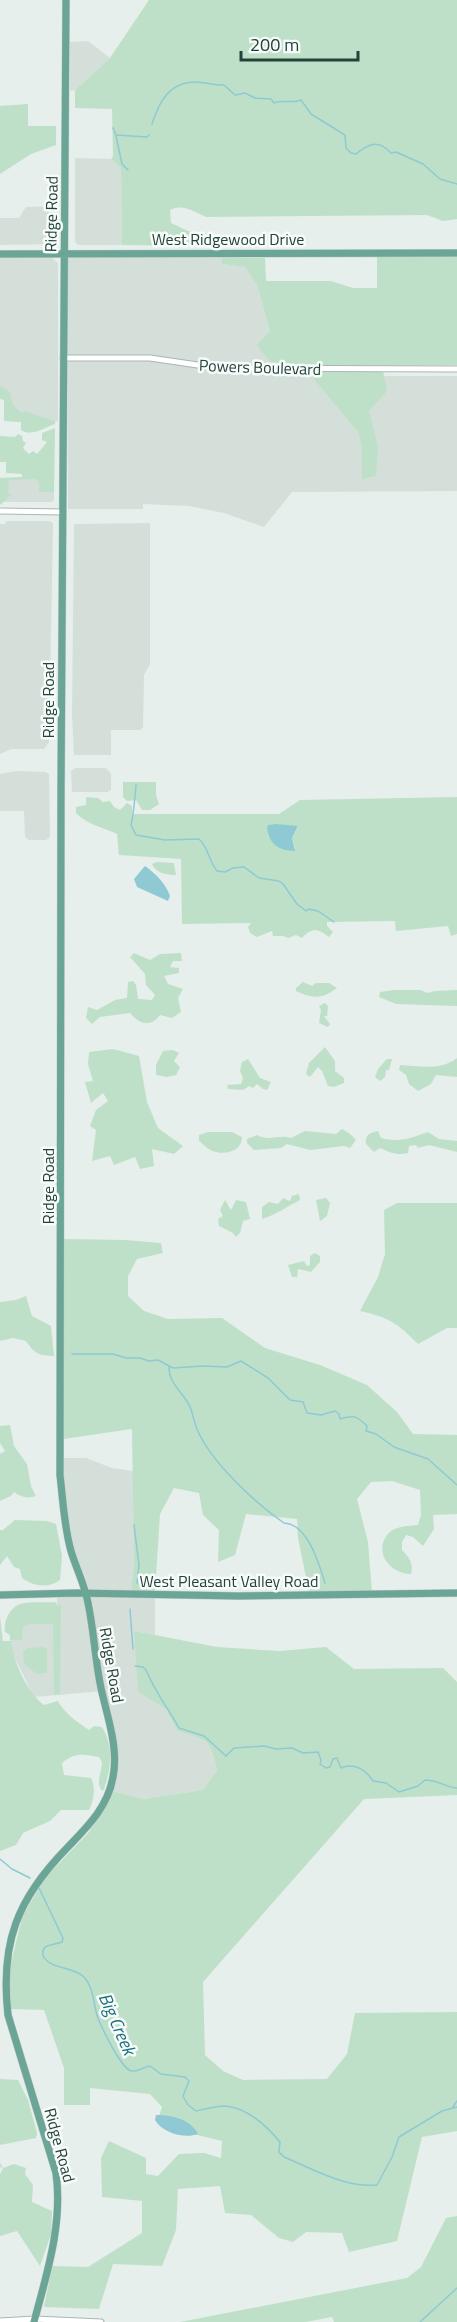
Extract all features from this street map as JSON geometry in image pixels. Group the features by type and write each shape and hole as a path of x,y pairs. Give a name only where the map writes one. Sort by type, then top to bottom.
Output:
{"main road":[{"name":"Ridge Road","path":"35,2321 57,2226 59,2196 56,2174 8,2015 4,1993 4,1968 16,1917 32,1889 48,1867 93,1821 107,1796 114,1776 114,1745 100,1685 86,1594 71,1550 60,1475 66,0"},
{"name":"West Ridgewood Drive","path":"0,254 457,253"},
{"name":"West Pleasant Valley Road","path":"0,1595 249,1596 457,1593"}],"street":[{"name":"Powers Boulevard","path":"63,358 150,358 218,368 457,369"},
{"path":"0,511 63,512"},
{"path":"0,2321 101,2322"}],"shaded area":[{"path":"88,41 110,58 75,90 70,91 70,42"},
{"path":"75,158 111,159 121,168 122,245 78,245 75,242"},
{"path":"55,206 53,244 0,245 0,218 19,218 26,207"},
{"path":"0,258 52,258 58,263 58,421 29,420 16,414 0,390"},
{"path":"68,258 222,258 222,264 245,267 257,285 270,331 270,362 285,364 286,376 457,376 457,491 292,492 264,527 224,513 189,506 143,504 143,509 68,509"},
{"path":"54,477 54,500 51,502 0,502 0,478"},
{"path":"7,521 49,521 53,523 49,742 44,749 11,749 0,754 0,524 5,524"},
{"path":"150,523 150,664 144,675 143,727 141,730 111,730 111,755 74,755 72,716 74,524"},
{"path":"75,768 106,768 111,774 111,790 72,792 71,771"},
{"path":"16,771 49,774 50,837 46,840 29,840 25,837 24,811 0,811 0,774"},
{"path":"63,1458 86,1458 112,1468 133,1471 134,1564 131,1591 155,1591 155,1635 134,1631 166,1709 179,1731 201,1738 210,1746 217,1770 203,1790 143,1799 113,1791 118,1767 117,1745 104,1691 34,1697 12,1652 8,1623 57,1621 57,1590 89,1589 74,1548 69,1524"}],"green space":[{"path":"149,0 457,0 457,219 443,221 427,215 206,217 179,207 170,210 171,223 188,231 208,236 209,246 122,245 121,168 111,159 113,156 112,109 75,108 75,90 110,58"},
{"path":"28,104 28,126 56,126 56,145 31,154 0,174 0,106"},
{"path":"377,255 457,255 457,365 312,366 270,362 257,345 270,331 257,285 245,267 222,264 222,258 265,258 266,281 331,281 353,288 377,288"},
{"path":"383,371 387,391 369,411 378,446 376,476 362,479 362,449 359,433 308,372"},
{"path":"0,386 10,392 13,405 22,413 24,411 55,421 55,424 29,433 21,430 21,422 4,421 4,400 0,399"},
{"path":"55,428 54,492 39,492 39,482 35,479 9,480 8,493 12,494 0,505 0,478 22,477 22,474 6,473 6,462 0,462 0,436 15,437 18,434 26,443 23,448 29,454 33,451 37,454 47,442 42,440 42,433"},
{"path":"123,782 156,782 159,804 150,810 142,810 136,800 127,801 123,797"},
{"path":"86,797 98,798 103,802 110,801 120,810 127,803 132,806 132,814 279,814 300,800 457,797 457,934 451,936 448,926 396,931 395,921 327,922 327,926 333,932 329,937 316,930 302,938 296,935 288,938 273,936 272,931 257,937 250,933 248,927 251,923 182,924 181,859 119,855 117,834 90,823 76,813 76,807 86,805","holes":["277,824 298,827 292,838 295,848"]},
{"path":"174,863 176,875 159,871 152,864"},
{"path":"134,953 150,960 160,954 181,953 182,961 173,961 170,967 179,968 179,973 164,976 168,984 183,989 178,998 181,1012 172,1018 160,1015 148,1023 137,1020 130,1013 100,1017 92,1024 86,1018 88,1007 97,1010 115,1000 127,998 128,982 133,981 136,985 138,999 152,1000 155,995 146,985 145,974 130,957"},
{"path":"303,982 312,986 316,983 329,983 337,988 322,996 313,996 296,991 296,988"},
{"path":"421,990 427,993 457,990 457,1006 396,1004 379,997 380,992"},
{"path":"325,1003 328,1006 327,1016 324,1016 330,1024 328,1027 319,1023 321,1010 319,1006"},
{"path":"325,1047 335,1061 335,1071 344,1078 344,1083 334,1087 328,1086 318,1067 310,1077 306,1074 309,1063"},
{"path":"113,1049 139,1056 147,1102 158,1128 183,1146 174,1154 152,1149 154,1166 140,1169 135,1157 114,1165 110,1156 92,1161 96,1130 90,1126 96,1110 108,1101 103,1093 91,1103 85,1082 93,1081 88,1064 89,1052"},
{"path":"173,1050 179,1053 174,1061 180,1067 176,1075 167,1077 156,1075 156,1065 163,1051"},
{"path":"457,1058 457,1077 436,1075 431,1084 418,1091 409,1084 406,1075 399,1070 400,1065 437,1066"},
{"path":"248,1059 260,1078 271,1082 267,1090 257,1084 253,1088 249,1086 243,1090 228,1089 227,1085 241,1084 242,1062"},
{"path":"387,1059 392,1059 389,1070 386,1070 385,1077 380,1081 375,1077 378,1069"},
{"path":"342,1129 356,1140 350,1148 344,1146 310,1150 287,1144 281,1148 254,1150 247,1143 247,1139 257,1135 266,1138 291,1138 305,1131 336,1134"},
{"path":"378,1131 381,1138 394,1140 428,1132 439,1139 457,1141 457,1152 429,1145 418,1148 416,1145 409,1146 408,1153 404,1154 380,1148 374,1152 366,1144 366,1138"},
{"path":"208,1132 232,1132 242,1137 240,1145 230,1152 214,1151 199,1141 199,1135"},
{"path":"299,1194 300,1200 262,1219 262,1207 269,1202 278,1204 283,1198 290,1201 292,1196"},
{"path":"326,1198 330,1203 327,1216 320,1221 316,1200"},
{"path":"225,1200 231,1210 236,1200 246,1202 250,1219 243,1221 240,1233 236,1237 219,1226 218,1219 223,1216 220,1210"},
{"path":"397,1203 457,1203 457,1328 447,1328 418,1344 392,1322 360,1311 378,1277 385,1254 384,1210"},
{"path":"64,1239 161,1243 163,1253 137,1259 128,1276 128,1296 144,1311 168,1319 222,1318 265,1348 320,1365 367,1385 397,1412 413,1434 457,1435 457,1514 433,1515 434,1529 423,1546 413,1537 406,1535 402,1542 402,1550 410,1561 411,1574 391,1567 383,1556 382,1549 387,1535 393,1530 418,1525 421,1515 420,1490 392,1481 371,1482 357,1499 368,1542 372,1592 309,1592 298,1538 297,1519 246,1514 235,1555 218,1562 219,1530 203,1515 199,1493 174,1488 160,1514 155,1591 131,1591 134,1564 132,1429 63,1439"},
{"path":"315,1253 320,1256 320,1262 311,1272 298,1269 297,1277 292,1277 288,1265 304,1261 307,1266 310,1265 310,1256"},
{"path":"26,1296 32,1316 51,1326 54,1356 37,1353 26,1341 13,1338 0,1341 0,1302"},
{"path":"10,1425 14,1446 27,1464 31,1486 36,1496 24,1497 14,1492 0,1501 0,1454 5,1451 0,1443 0,1426"},
{"path":"15,1520 47,1521 56,1524 62,1556 60,1580 51,1585 31,1583 22,1578 20,1569 14,1567 7,1556 0,1565 0,1530"},
{"path":"55,1602 58,1606 61,1605 60,1694 54,1695 53,1624 29,1624 23,1627 22,1640 10,1640 10,1635 5,1632 5,1624 13,1608 20,1604"},
{"path":"0,1617 3,1641 11,1641 18,1667 32,1693 44,1705 58,1701 67,1713 89,1730 94,1726 102,1727 106,1734 110,1758 108,1774 102,1791 99,1780 102,1762 99,1757 79,1755 62,1763 64,1775 91,1778 94,1794 89,1810 61,1810 50,1821 23,1833 16,1845 0,1851"},
{"path":"134,1631 217,1647 279,1651 326,1647 354,1669 443,1668 457,1682 457,1795 364,1799 203,1982 205,2055 223,2071 243,2080 327,2079 347,2054 355,2013 457,2012 457,2131 422,2137 397,2241 349,2252 342,2233 306,2232 293,2242 279,2238 251,2215 225,2213 220,2186 178,2189 176,2230 162,2266 113,2264 99,2309 44,2307 52,2266 88,2267 142,2233 142,2201 102,2197 101,2158 109,2141 146,2158 146,2174 158,2176 179,2154 204,2153 221,2158 222,2141 164,2127 158,2119 162,2107 150,2094 90,2088 90,2105 64,2105 64,2068 44,2010 11,2009 9,1972 22,1917 44,1879 89,1832 113,1791 143,1799 203,1790 217,1770 212,1752 206,1742 178,1731 166,1709 138,1692"},
{"path":"27,1648 47,1649 47,1673 37,1674 24,1664 23,1652"},
{"path":"0,2079 18,2080 28,2100 37,2133 36,2138 0,2145"},
{"path":"14,2164 26,2168 25,2174 33,2185 32,2202 52,2211 51,2234 40,2266 17,2231 0,2236 0,2174 3,2168"},
{"path":"457,2216 457,2322 334,2322 332,2317 306,2322 180,2322 407,2278 421,2267 446,2218"}],"water":[{"path":"268,825 298,826 292,838 295,851 279,848 270,839"},
{"path":"145,866 166,887 170,896 168,901 137,887 134,879"},
{"path":"156,2115 186,2121 198,2134 187,2136 174,2134 158,2125 155,2120"}],"waterway":[{"path":"152,124 166,95 172,89 187,83 224,85 235,95 245,93 255,98 271,99 274,103 301,100 311,114 345,135 346,148 351,153 356,154 373,144 382,146 391,153 396,152 423,164 440,179 457,184"},
{"path":"113,128 116,135 147,137 149,135"},
{"path":"116,136 122,164 128,170"},
{"path":"136,785 131,825 136,835 165,840 199,839 217,871 225,872 233,868 244,867 259,878 279,881 297,904 306,911 308,909 318,911 334,922"},
{"path":"72,1354 113,1354 126,1358 158,1360 173,1368 227,1367 241,1361 268,1378 290,1400 303,1402 307,1413 321,1415 335,1411 339,1414 340,1419 357,1418 367,1426 366,1431 376,1434 394,1447 428,1459 457,1485"},
{"path":"169,1367 171,1378 187,1402 197,1429 212,1454 234,1480 260,1504 284,1523 300,1530 311,1546 325,1583"},
{"path":"134,1525 139,1565 137,1583"},
{"path":"130,1609 133,1649"},
{"path":"135,1666 146,1670 157,1693 179,1728 204,1736 226,1756 234,1748 264,1746 276,1749 292,1748 303,1753 318,1752 320,1764 326,1768 330,1767 333,1759 337,1758 341,1768 346,1766 359,1768 373,1781 386,1783 399,1792 418,1786 425,1780 457,1788"},
{"name":"Big Creek","path":"0,1859 12,1869 30,1878"},
{"name":"Big Creek","path":"39,1888 63,1938 62,1942 45,1947 43,1956 51,1964 74,1971 88,1982 101,2026 123,2064 132,2071 150,2066 161,2074 185,2077 189,2081 183,2096 188,2105 196,2111 225,2106 241,2110 256,2118 275,2136 280,2142 279,2152 284,2157 341,2181 377,2185 392,2157 399,2137 442,2111 457,2107"},
{"name":"Big Creek","path":"453,2107 457,2101"},
{"name":"Big Creek","path":"420,2322 457,2288"}]}
